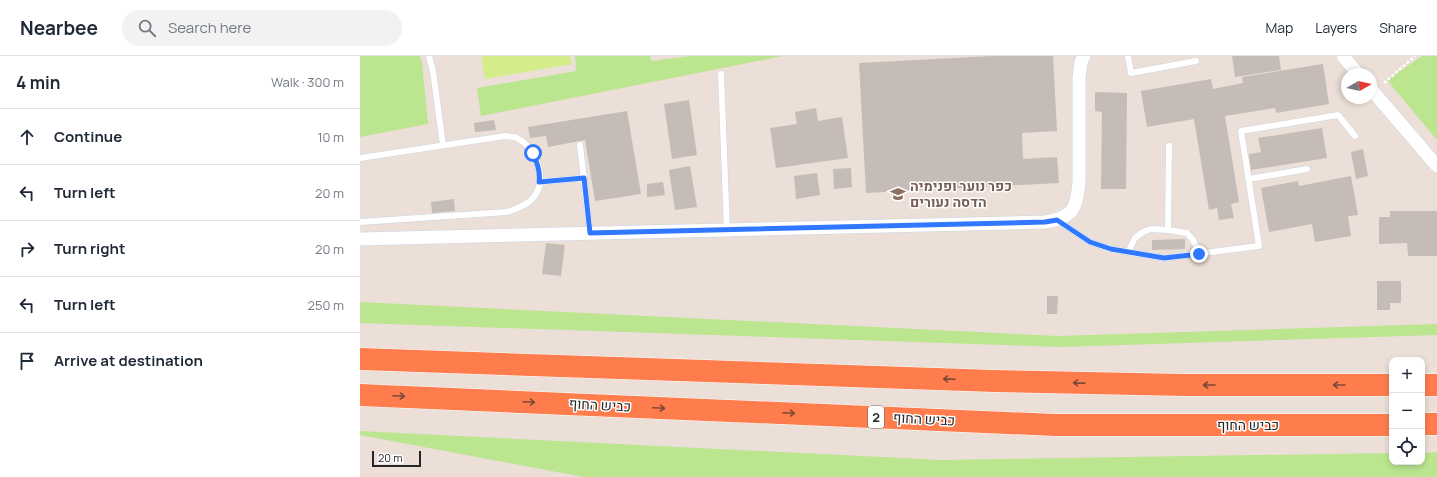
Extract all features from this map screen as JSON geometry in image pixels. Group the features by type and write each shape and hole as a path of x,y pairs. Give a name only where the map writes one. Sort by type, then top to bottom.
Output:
{"highway":[{"path":"360,359 986,381 1184,385 1389,385"},
{"path":"1425,385 1437,385"},
{"name":"כביש החוף","path":"360,395 1055,425 1389,425"},
{"path":"1425,424 1437,424"}],"street":[{"path":"360,239 1045,222 1057,220 1065,217 1073,208 1078,198 1080,182 1079,78 1080,62 1084,56"},
{"path":"1343,56 1353,68"},
{"path":"1377,97 1437,166"}],"lane":[{"path":"429,56 433,71 443,146"},
{"path":"1128,56 1131,73 1196,60"},
{"path":"721,74 727,230"},
{"path":"1057,220 1090,242 1111,249 1164,258 1259,246 1241,131 1338,115 1355,136"},
{"path":"360,158 505,136 516,137 527,145 533,153 538,164 540,178 533,197 520,207 507,212 360,222"},
{"path":"580,145 590,233"},
{"path":"1168,230 1169,146"},
{"path":"1248,179 1307,169"},
{"path":"539,182 584,178"},
{"path":"1128,252 1135,238 1143,232 1151,229 1187,233 1193,240 1199,254"},
{"path":"1425,382 1437,381"}],"path":[{"path":"1377,87 1415,56"}],"green space":[{"path":"360,56 420,56 428,124 360,137"},
{"path":"481,56 570,56 572,64 485,79"},
{"path":"575,56 650,56 651,61 691,56 783,56 481,116 477,88 576,71"},
{"path":"1422,56 1437,56 1437,140 1387,80"},
{"path":"360,302 1058,336 1437,324 1437,335 1062,347 360,323"},
{"path":"360,431 941,460 1389,453 1389,465 1425,465 1425,453 1437,452 1437,477 583,477 360,435"}],"building":[{"path":"992,56 1053,56 1057,131 1022,133 1023,159 1057,157 1059,183 866,193 859,63"},
{"path":"1232,56 1279,56 1281,70 1235,77"},
{"path":"1323,64 1329,104 1276,113 1275,108 1225,116 1239,202 1231,204 1234,218 1219,220 1217,208 1209,210 1194,119 1147,127 1141,91 1211,79 1213,89 1243,83 1242,77"},
{"path":"1095,92 1127,93 1126,189 1101,189 1102,112 1095,111"},
{"path":"689,100 697,155 672,159 664,104"},
{"path":"816,108 818,121 842,117 848,158 776,168 770,128 797,124 795,112"},
{"path":"627,111 641,194 595,201 585,140 548,147 546,136 530,138 528,127"},
{"path":"494,120 496,130 475,132 474,123"},
{"path":"1322,128 1327,158 1251,170 1249,154 1261,152 1258,138"},
{"path":"1363,149 1368,176 1356,179 1351,152"},
{"path":"690,166 697,207 675,210 669,170"},
{"path":"851,168 852,187 834,189 833,169"},
{"path":"817,173 820,195 796,199 794,176"},
{"path":"1351,176 1358,215 1348,216 1351,236 1315,242 1312,224 1269,232 1261,188 1298,181 1299,186"},
{"path":"663,182 665,195 647,197 647,184"},
{"path":"454,199 455,211 432,213 431,202"},
{"path":"1390,211 1437,211 1437,256 1408,256 1407,243 1379,244 1379,217 1390,217"},
{"path":"1185,239 1185,249 1152,250 1152,240"},
{"path":"546,243 565,245 561,276 542,274"},
{"path":"1377,281 1401,281 1401,303 1390,303 1390,310 1377,310"},
{"path":"1047,296 1058,296 1057,314 1047,314"}],"place":[{"name":"כפר נוער ופנימיה הדסה נעורים","path":"898,194"}],"route":[{"path":"533,153 538,164 540,178 539,182 584,178 590,233 1045,222 1057,220 1090,242 1111,249 1164,258 1199,254"}]}
